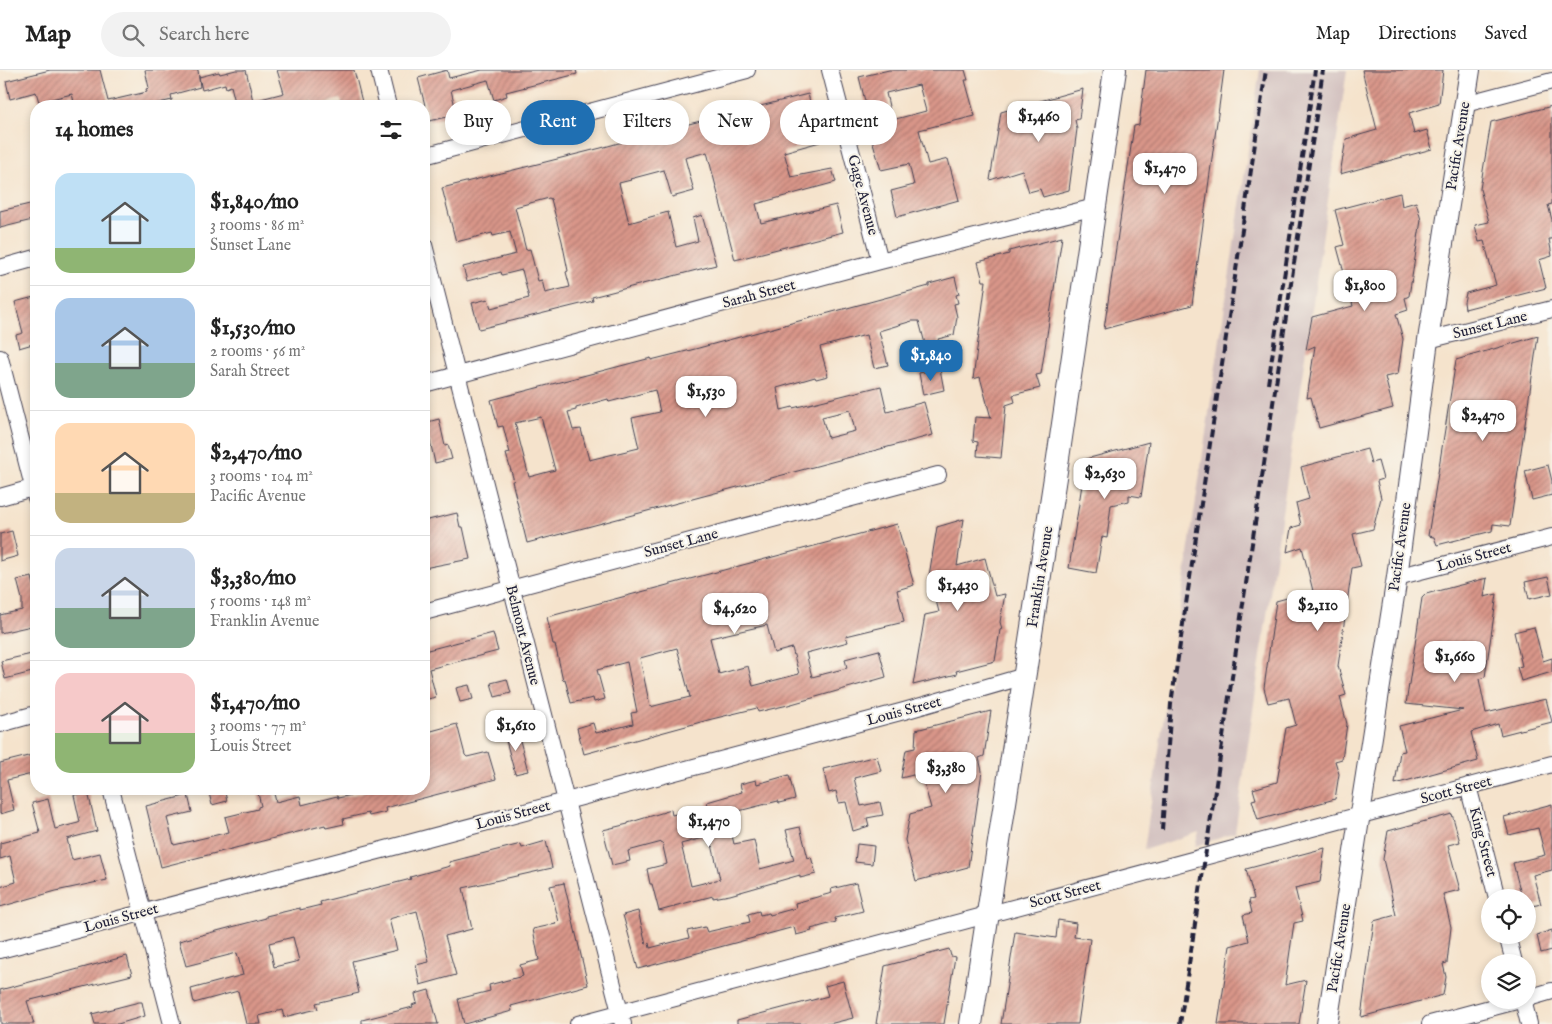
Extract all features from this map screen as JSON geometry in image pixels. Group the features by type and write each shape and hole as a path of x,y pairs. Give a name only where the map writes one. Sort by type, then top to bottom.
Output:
{"main road":[{"name":"Franklin Avenue","path":"971,1024 1115,70"}],"street":[{"path":"379,70 386,100"},
{"path":"430,154 747,70"},
{"name":"Gage Avenue","path":"830,70 880,261"},
{"name":"Pacific Avenue","path":"1327,1024 1397,577 1428,340 1470,70"},
{"path":"1465,104 1552,81"},
{"name":"Sarah Street","path":"430,383 880,261 1095,207"},
{"path":"0,268 30,260"},
{"name":"Belmont Avenue","path":"430,269 622,1018"},
{"name":"Sunset Lane","path":"1428,340 1552,309"},
{"path":"0,358 30,472"},
{"name":"Sunset Lane","path":"430,610 938,475"},
{"path":"0,497 30,492"},
{"name":"Louis Street","path":"1397,577 1552,537"},
{"name":"Louis Street","path":"0,950 904,711 1025,676"},
{"path":"0,724 30,716"},
{"name":"Scott Street","path":"578,1024 622,1018 986,916 1552,764"},
{"name":"King Street","path":"1468,786 1495,889"},
{"path":"113,795 172,1024"},
{"path":"1536,996 1552,992"},
{"path":"1430,1024 1488,1009"},
{"path":"1525,1009 1529,1024"}],"shaded area":[{"path":"1260,70 1347,70 1235,833 1195,846 1199,832 1144,850"}],"building":[{"path":"50,70 100,70 108,100 74,100 72,94 47,100 38,100 36,92 10,99 6,81"},
{"path":"145,70 198,70 200,87 171,95 172,100 112,100 147,92 146,89 149,88"},
{"path":"236,70 246,70 253,100 234,100 231,86 226,88 225,84 202,90 199,77 219,72 220,74"},
{"path":"277,70 354,70 362,100 257,100 284,93"},
{"path":"447,70 449,78 482,70 576,70 577,74 506,92 507,96 494,100 488,80 451,90 453,100 445,100 445,118 430,121 430,100 424,100 418,78"},
{"path":"889,70 965,70 968,80 965,80 975,116 919,130 928,164 948,159 959,200 897,217 891,191 914,185 909,164 881,170 874,145 897,145 897,119 926,111 919,85 886,93 888,100 865,100 859,77"},
{"path":"1146,70 1224,70 1192,305 1104,329 1134,126 1139,125"},
{"path":"1362,70 1443,70 1439,104 1409,113 1414,134 1427,130 1432,149 1340,174 1346,139 1377,130"},
{"path":"1083,89 1079,119 1075,120 1077,129 1069,190 1043,197 1040,189 1029,192 1022,170 990,180 1001,112"},
{"path":"808,94 810,100 784,100"},
{"path":"780,101 780,145 809,145 784,152 791,177 832,169 836,182 756,204 761,223 836,205 843,232 735,260 707,152 685,158 694,191 672,197 664,170 619,183 629,223 668,212 676,247 698,241 693,218 702,215 716,265 592,297 593,301 479,329 472,303 488,299 491,308 529,298 522,270 502,275 501,272 467,281 463,267 516,254 510,232 493,236 492,233 456,242 442,188 612,145 689,145 689,124 699,121 699,145 770,145 770,104","holes":["551,199 562,241 570,287 545,293 542,280 538,281 530,249 526,250 515,207"]},
{"path":"1552,106 1552,204 1548,205 1552,220 1552,239 1549,239 1552,256 1539,260 1546,288 1465,309 1466,293 1496,285 1484,241 1479,242 1475,225 1489,222 1480,189 1491,122"},
{"path":"1400,193 1402,206 1416,202 1421,220 1409,296 1405,298 1408,310 1396,314 1403,339 1398,374 1385,377 1393,408 1319,428 1311,397 1307,398 1315,346 1306,350 1312,317 1353,306 1337,247 1344,245 1335,210"},
{"path":"30,204 30,220 0,228 0,211"},
{"path":"1062,237 1041,374 1036,375 1040,388 1013,395 1015,402 1006,405 1001,458 977,456 978,442 973,441 975,417 991,418 980,377 973,379 986,281 983,281 978,262 1009,254 1009,251"},
{"path":"955,277 959,294 956,295 958,303 954,304 957,317 954,335 938,339 942,352 928,355 919,321 912,321 879,331 888,365 874,368 866,335 820,347 828,376 816,379 815,377 777,388 781,410 881,386 887,412 924,402 933,435 527,543 512,481 514,481 506,454 510,453 503,426 498,427 491,400 651,358 651,360 695,349 929,286 929,284","holes":["655,390 660,412 632,418 639,448 589,460 581,429 573,430 568,412 608,399 609,402","850,410 855,431 828,438 822,417","541,417 555,470 529,477 515,423"]},
{"path":"30,298 30,345 19,348 16,335 23,333 15,302"},
{"path":"1538,336 1510,526 1493,524 1492,531 1437,545 1434,537 1428,536 1456,360"},
{"path":"940,369 944,390 923,395 919,373"},
{"path":"439,419 445,446 448,445 452,459 435,463 430,441 430,421"},
{"path":"1149,442 1141,497 1129,495 1129,501 1111,505 1107,538 1102,537 1096,573 1069,568 1086,459"},
{"path":"1367,449 1371,463 1378,461 1383,479 1377,481 1381,498 1373,529 1353,534 1361,566 1352,568 1338,666 1346,695 1340,697 1347,724 1342,759 1335,761 1339,774 1335,799 1258,820 1252,800 1256,799 1253,789 1277,782 1286,728 1296,725 1289,698 1268,703 1264,688 1276,601 1313,591 1302,547 1287,552 1291,528 1301,525 1296,503 1309,499 1301,467"},
{"path":"1548,465 1552,481 1552,495 1532,500 1525,471"},
{"path":"457,513 460,527 463,527 470,559 430,567 430,520"},
{"path":"964,519 957,566 985,558 995,596 1005,594 1000,622 1002,629 1000,630 995,661 956,671 957,674 913,685 925,615 939,612 931,581 928,582 937,527"},
{"path":"897,524 914,585 897,590 904,622 846,636 848,642 806,653 812,677 847,668 845,659 879,650 886,677 788,705 758,712 757,708 584,754 577,728 593,723 596,733 633,724 631,713 637,712 627,662 597,670 605,699 594,702 593,698 571,703 565,679 563,680 547,617","holes":["767,625 774,653 792,648 799,674 753,686 748,666 719,674 710,638","677,648 690,697 650,707 640,658"]},
{"path":"12,531 18,556 0,561 0,534"},
{"path":"30,577 30,626 0,633 0,615 22,610 22,599 17,580"},
{"path":"1548,577 1552,594 1529,599 1525,582"},
{"path":"1487,578 1484,597 1497,594 1485,677 1479,679 1486,713 1546,699 1552,722 1501,735 1498,724 1471,732 1478,761 1395,784 1400,752 1405,751 1399,726 1463,710 1406,704 1422,598 1426,594"},
{"path":"1534,627 1543,661 1552,658 1552,672 1521,681 1517,667 1522,666 1514,632"},
{"path":"493,633 498,651 430,669 430,649"},
{"path":"30,654 30,673 5,679 1,661"},
{"path":"430,673 436,697 430,698"},
{"path":"507,679 511,693 495,697 491,683"},
{"path":"469,685 473,699 460,702 456,688"},
{"path":"991,711 984,756 979,758 982,771 968,867 916,881 905,840 910,814 931,808 921,773 901,778 906,750 915,748 916,730"},
{"path":"457,724 465,755 467,757 488,752 496,779 385,808 386,812 369,816 368,813 343,819 344,824 326,828 325,825 161,867 146,806 188,795 192,812 167,818 174,845 229,832 225,817 258,809 261,806 258,795 274,795 276,802 300,796 302,805 337,796 338,798 352,795 430,795 430,731"},
{"path":"517,729 528,771 515,774 504,733"},
{"path":"30,756 30,774 7,780 14,810 0,814 0,763"},
{"path":"877,756 881,771 854,778 861,806 880,802 883,815 867,818 869,826 853,831 846,802 839,803 836,791 829,793 823,769"},
{"path":"789,775 795,799 779,803 778,801 727,814 734,844 754,840 760,869 794,860 786,830 800,827 808,858 811,857 816,874 800,878 800,875 730,895 713,898 713,896 659,911 647,869 667,864 662,842 628,851 630,861 612,865 603,830 671,810 672,815 708,806 707,802 742,792 740,784 756,780 757,784","holes":["710,836 720,879 691,886 681,844"]},
{"path":"74,795 89,795 97,831 67,839 72,860 100,853 107,880 56,891 0,907 0,887 16,882 10,856 0,859 0,843 40,833 32,803 48,799 55,829 80,822"},
{"path":"210,795 226,795 227,801 212,805"},
{"path":"1552,804 1552,870 1533,875 1541,904 1536,905 1536,889 1520,889 1513,863 1545,855 1538,828 1509,835 1504,817"},
{"path":"1452,814 1460,842 1448,845 1460,890 1443,894 1451,927 1447,963 1443,964 1446,977 1443,995 1361,1017 1374,921 1396,915 1383,859 1388,831"},
{"path":"546,841 552,868 463,888 472,929 445,936 456,975 420,985 416,965 429,962 417,911 389,919 397,950 352,961 359,993 316,1003 318,1009 284,1017 282,1010 259,1016 261,1024 246,1024 238,991 194,1003 191,989 243,975 237,953 186,966 179,941 266,918 266,916 321,905 320,902 411,879 410,877 450,866 449,862 521,844 522,848","holes":["293,937 299,961 274,967 269,943"]},
{"path":"857,844 874,846 872,864 855,862"},
{"path":"1325,848 1320,882 1295,888 1303,921 1294,923 1285,985 1306,980 1299,1024 1218,1024 1230,946 1249,941 1243,915 1252,913 1249,900 1254,899 1246,869"},
{"path":"564,883 588,985 511,1006 512,1011 464,1024 458,999 490,991 489,985 523,976 520,965 539,960 533,929 559,922 550,886"},
{"path":"856,883 863,911 835,918 836,922 796,935 794,927 638,969 623,915 638,911 646,944 649,943 650,948 689,938 687,931 705,927 707,932 750,922 748,914 759,911 760,915 769,913 770,915 796,908 795,903 832,893 831,889"},
{"path":"1058,920 1076,923 1074,937 1090,939 1078,1024 1001,1024 1015,932 1056,938"},
{"path":"1552,930 1552,950 1541,953 1537,935"},
{"path":"949,949 951,956 955,957 944,1024 876,1024 885,966"},
{"path":"127,956 132,975 27,1001 34,1024 1,1024 0,990"},
{"path":"843,981 853,1018 829,1024 737,1024 737,1020 828,996 825,986"},
{"path":"429,990 438,1024 362,1024 362,1020 413,1007 412,1005 417,1003 415,994"},
{"path":"142,1002 145,1016 118,1024 95,1024 92,1014"}],"railway":[{"path":"1162,830 1171,704 1266,70"},
{"path":"1268,384 1315,70"},
{"path":"1180,1024 1323,70"}]}
